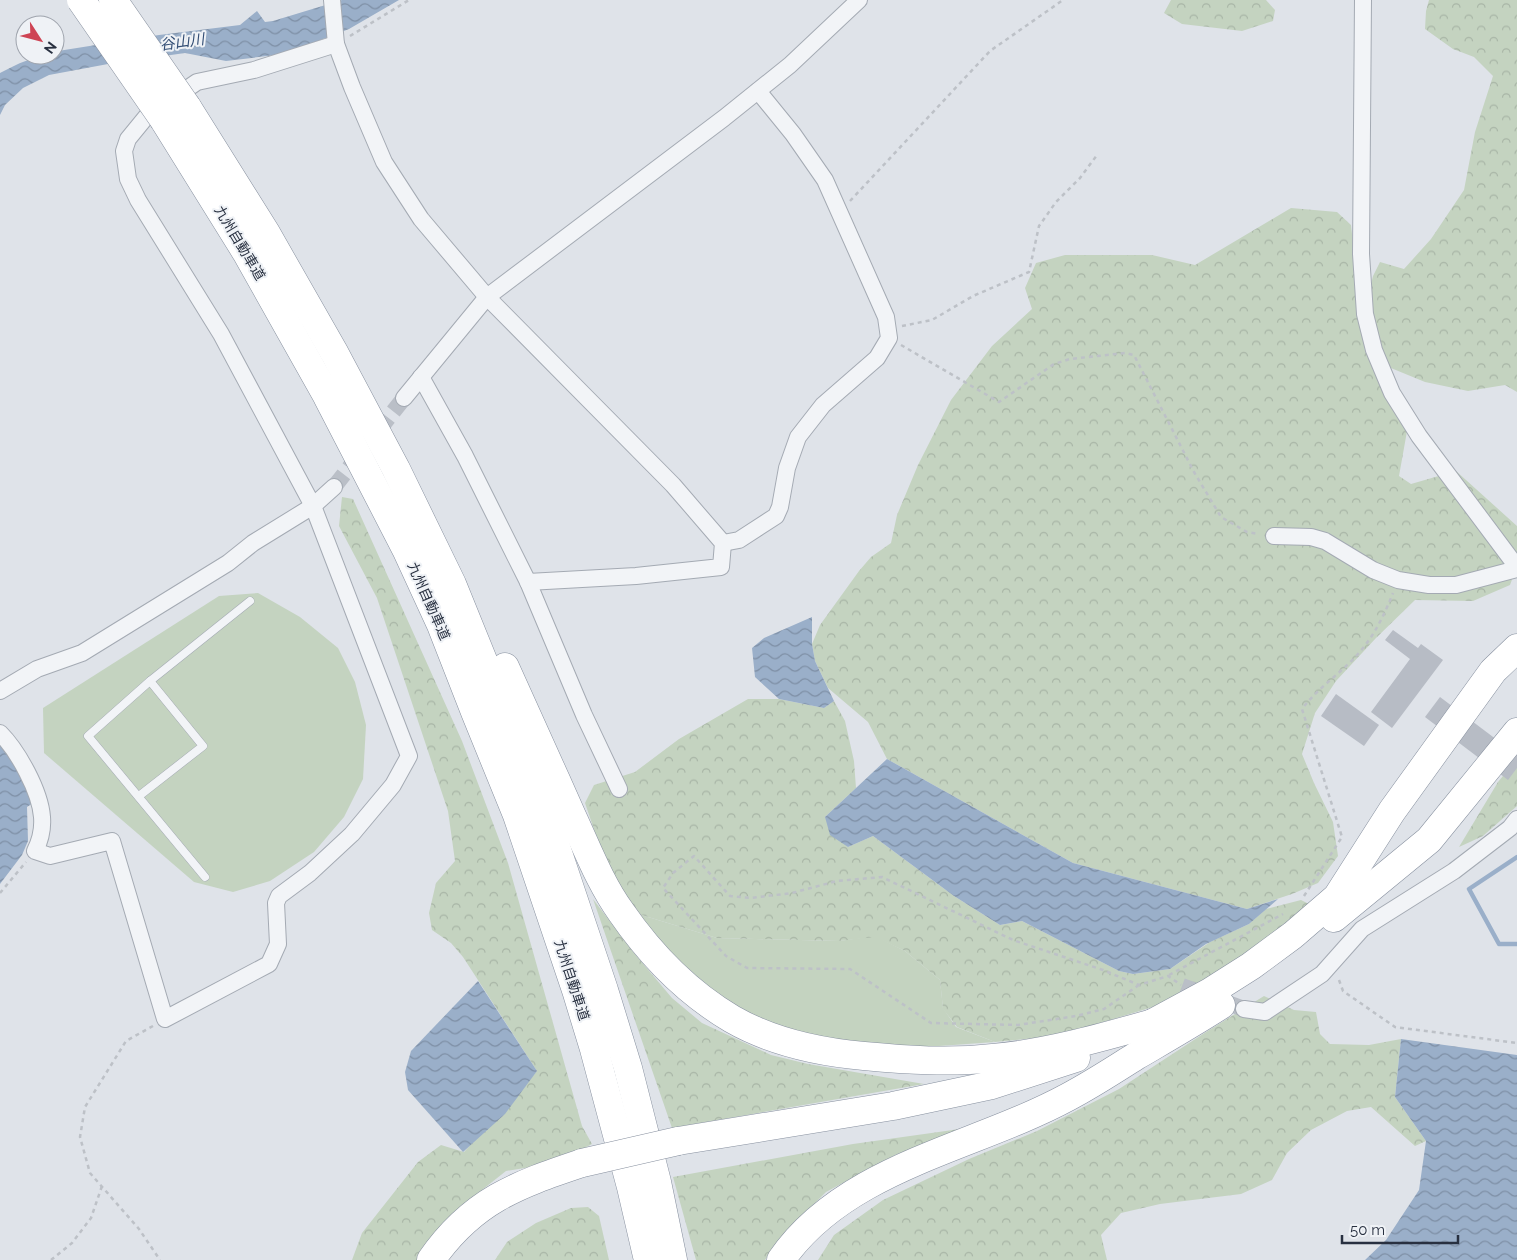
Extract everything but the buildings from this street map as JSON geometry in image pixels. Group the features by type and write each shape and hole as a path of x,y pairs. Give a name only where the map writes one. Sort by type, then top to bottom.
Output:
{"highway":[{"name":"九州自動車道","path":"82,0 175,114 271,242 335,354 396,469 452,584 544,811 604,990 628,1068 657,1182 673,1260"},
{"name":"九州自動車道","path":"114,0 246,252 327,396 406,549 441,625 518,815 576,990 632,1187 648,1260"},
{"path":"396,469 483,619 584,842 620,911 647,946 678,978 701,998 733,1019 783,1041 843,1054 902,1060 993,1058 1068,1046 1153,1023"},
{"path":"430,1260 444,1241 462,1222 487,1203 510,1189 540,1177 584,1171 681,1149 992,1085 1111,1046 1210,992 1251,966 1293,935 1337,897 1392,811 1493,671 1517,648"},
{"path":"781,1260 789,1248 809,1227 864,1186 1068,1098 1228,1001 1263,976 1306,943 1348,905 1429,840 1517,732"},
{"path":"594,1049 602,1131 632,1260"},
{"path":"681,1149 904,1119 987,1102 1138,1055"},
{"path":"450,1260 474,1232 495,1215 584,1171"}],"street":[{"path":"404,398 487,297 758,91 790,65 859,0"},
{"path":"1274,536 1311,537 1325,541 1373,570 1398,580 1429,585 1456,585 1517,568 1419,436 1392,393 1374,350 1365,314 1361,254 1364,0"},
{"path":"332,1 336,42 352,87 384,162 421,219 487,297 673,485 723,543 721,567 636,576 528,582"},
{"path":"0,733 20,760 34,787 42,817 40,840 35,851 50,856 112,841 165,1019 269,964 278,944 276,903 279,896 310,873 352,834 393,785 409,756 313,506 221,334 138,200 128,180 124,151 128,139 146,117 197,82 254,70 336,42"},
{"path":"723,543 738,540 776,516 780,508 787,468 798,437 823,406 877,358 888,333 886,317 825,180 793,134 758,91"},
{"path":"421,377 465,456 528,582 584,715 619,789"},
{"path":"0,691 37,669 82,654 228,563 253,543 313,506 334,488"},
{"path":"1244,1009 1265,1012 1322,974 1362,929 1454,870 1510,828 1517,819"}],"lane":[{"path":"206,877 88,736 150,681 250,601"},
{"path":"139,796 203,746 150,681"}],"path":[{"path":"336,42 409,0"},
{"path":"840,212 990,51 1062,0"},
{"path":"888,333 932,320 973,296 1029,272 1039,226 1056,202 1080,178 1097,155"},
{"path":"888,333 999,402 1054,364 1070,359 1125,353 1134,355 1194,472 1221,517 1247,532 1274,536"},
{"path":"1303,898 1342,837 1302,709 1309,699 1363,648 1384,616 1398,580"},
{"path":"0,893 35,851"},
{"path":"1139,985 1103,970 1013,940 882,877 838,881 792,893 751,898 730,896 694,856 673,873 662,888 726,956 747,968 850,969 931,1023 1018,1025 1076,1016 1104,1009 1139,985 1168,976 1284,914"},
{"path":"1343,950 1338,976 1343,991 1395,1027 1517,1043"},
{"path":"1168,976 1182,986"},
{"path":"160,1260 139,1229 90,1173 80,1137 85,1107 126,1041 165,1019"},
{"path":"51,1260 72,1243 91,1218 102,1186"}],"green space":[{"path":"1171,0 1266,0 1275,10 1273,21 1242,31 1182,24 1164,13"},
{"path":"1429,0 1517,0 1517,392 1505,385 1468,391 1425,382 1386,366 1367,301 1373,276 1380,262 1404,269 1431,239 1464,190 1475,132 1493,76 1474,57 1453,49 1425,29"},
{"path":"1291,208 1337,212 1351,225 1365,351 1383,389 1409,420 1399,476 1411,484 1456,471 1517,526 1517,566 1510,585 1473,601 1415,600 1336,681 1315,713 1302,754 1333,822 1338,856 1318,883 1247,909 1073,863 887,759 868,722 828,688 815,661 812,644 820,625 859,571 871,557 891,543 897,515 918,465 951,400 992,346 1032,309 1025,288 1036,263 1065,255 1152,255 1195,265"},
{"path":"342,497 353,499 462,741 508,863 582,1126 592,1144 555,1163 506,1171 468,1201 420,1260 352,1260 362,1233 418,1162 441,1145 464,1152 537,1071 463,957 451,943 432,930 429,913 436,883 455,861 448,811 377,598 339,526"},
{"path":"258,593 300,617 338,648 355,682 366,725 363,779 344,817 314,852 270,881 233,892 194,882 44,753 43,708 219,596"},
{"path":"748,699 779,699 824,708 834,701 845,721 854,761 856,788 825,817 848,847 873,836 954,896 1000,925 1022,921 1119,971 1133,974 1170,969 1210,942 1249,924 1266,909 1301,900 1313,906 1218,976 1156,1006 1045,1037 995,1042 957,1027 943,1009 940,980 905,951 875,937 839,941 717,938 635,913 602,853 585,803 594,785 635,772 679,739"},
{"path":"1517,759 1517,806 1483,836 1459,847 1498,782"},
{"path":"593,899 634,953 672,998 702,1023 771,1055 808,1064 924,1084 672,1128"},
{"path":"635,913 717,938 839,941 875,936 905,951 940,980 943,1008 956,1027 995,1042 925,1047 822,1042 764,1022 714,992 670,952"},
{"path":"1264,996 1294,1010 1316,1012 1320,1034 1330,1044 1369,1045 1401,1039 1395,1097 1426,1141 1415,1146 1371,1107 1347,1111 1311,1130 1287,1153 1272,1180 1241,1194 1160,1204 1121,1213 1101,1235 1107,1260 818,1260 834,1235 883,1200 969,1159 1037,1131 1119,1089"},
{"path":"967,1128 895,1155 826,1192 782,1236 765,1260 696,1260 673,1177 853,1144"},
{"path":"588,1207 599,1216 609,1260 495,1260 507,1242 536,1223 571,1208"}],"water":[{"name":"谷山川","path":"342,0 399,0 349,29 284,54 226,61 185,53 49,75 23,88 5,105 0,115 0,73 16,65 65,65 65,50 159,35 240,25 257,11 265,22"},
{"path":"812,617 812,644 815,661 834,701 824,708 779,699 755,677 752,648 764,638"},
{"path":"0,744 12,758 33,803 27,807 28,841 22,855 0,884"},
{"path":"887,759 1073,863 1247,909 1278,899 1249,924 1206,944 1170,969 1133,974 1119,971 1022,921 1000,925 954,896 873,836 848,847 830,835 825,817"},
{"path":"478,981 537,1071 505,1114 463,1152 408,1090 405,1072 411,1051"},
{"path":"1401,1039 1517,1055 1517,1260 1365,1260 1386,1240 1419,1190 1426,1141 1395,1097"}],"waterway":[{"path":"1517,857 1469,889 1499,944 1517,944"}],"tunnel":[{"path":"334,487 404,398"},
{"path":"1182,986 1244,1009"}]}
